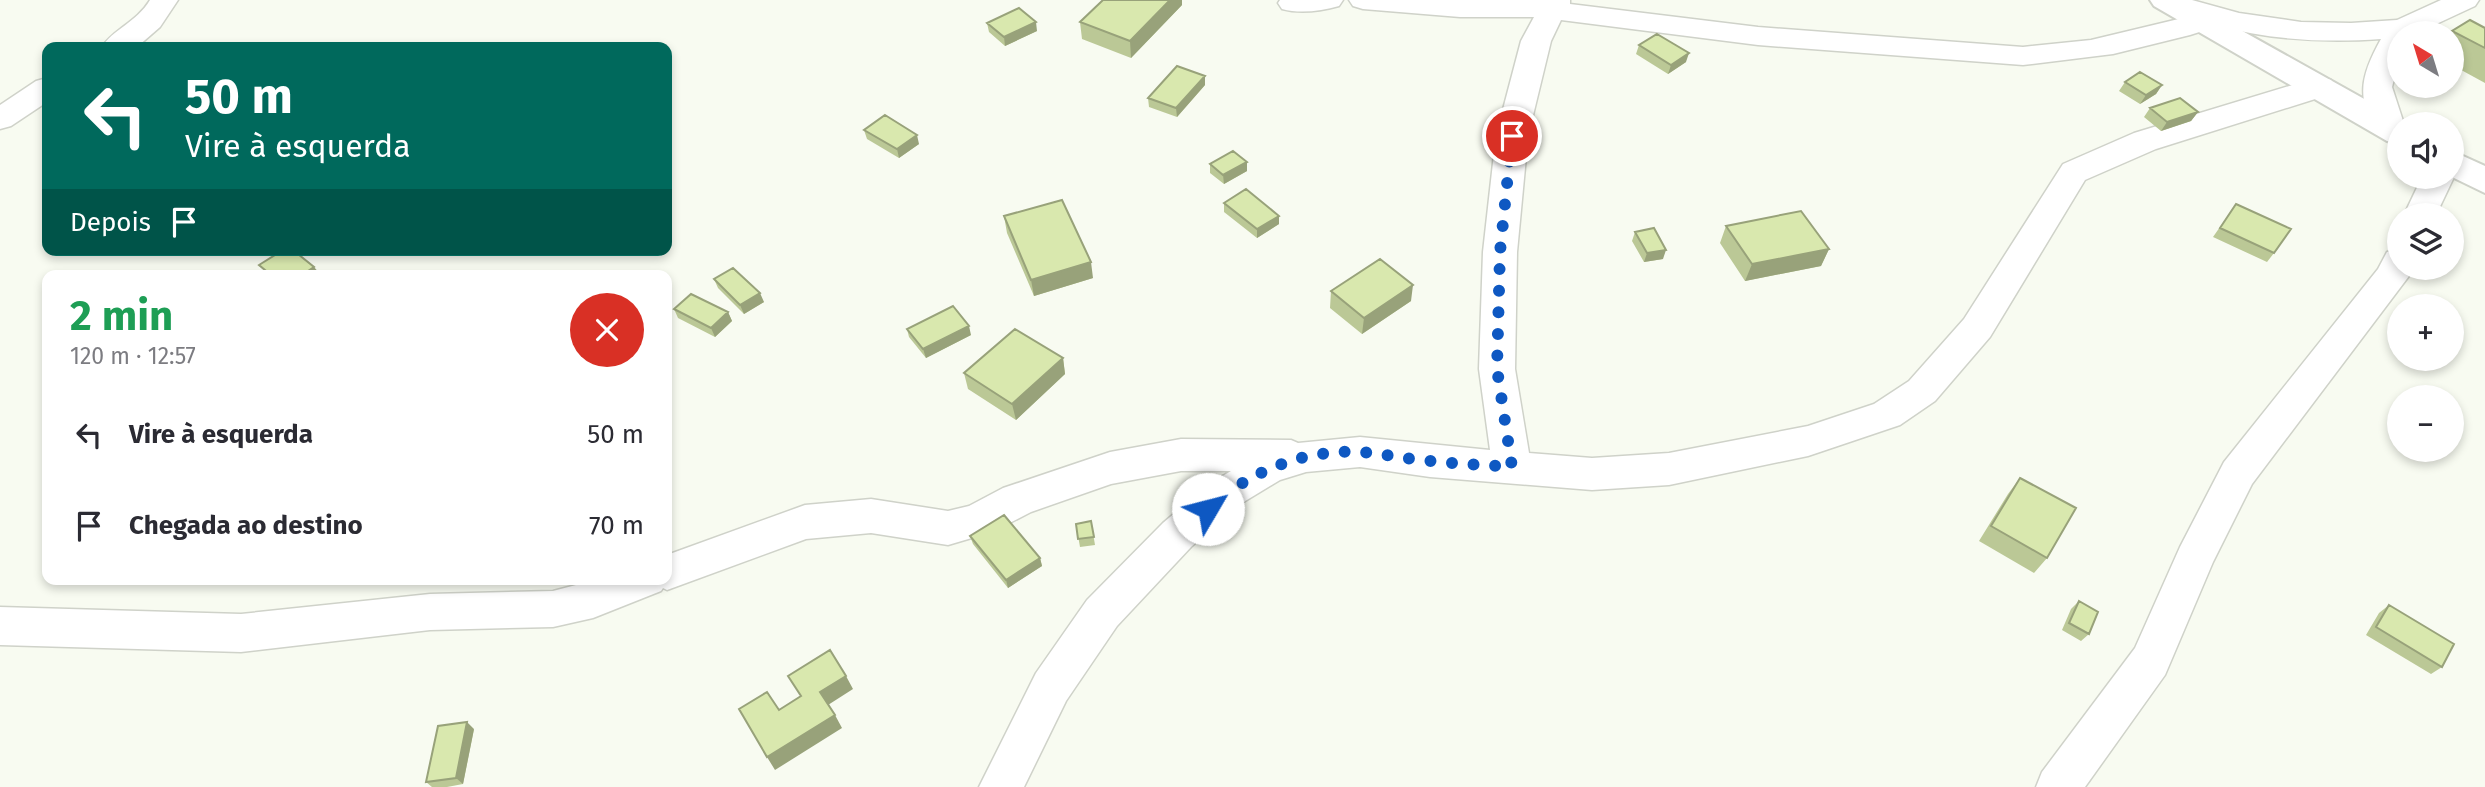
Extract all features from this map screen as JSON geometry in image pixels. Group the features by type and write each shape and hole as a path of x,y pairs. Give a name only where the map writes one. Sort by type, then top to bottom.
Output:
{"street":[{"path":"126,42 158,13 164,0"},
{"path":"1292,3 1329,0"},
{"path":"1363,0 1489,9 1550,6 1758,36 2023,56 2066,55 2101,50 2202,22"},
{"path":"2422,21 2465,0"},
{"path":"2167,1 2238,22 2301,31 2387,32"},
{"path":"2167,1 2387,126"},
{"path":"1512,467 1497,369 1500,252 1512,136 1536,41 1550,6"},
{"path":"2387,55 2376,75 2378,98 2387,116"},
{"path":"672,570 805,522 871,516 948,528 978,520 1017,500 1110,468 1181,455 1306,456 1360,452 1430,461 1592,474 1669,469 1808,441 1887,415 1922,391 1977,328 2074,172 2145,141 2320,87"},
{"path":"0,119 42,91"},
{"path":"2464,169 2485,181"},
{"path":"2058,787 2150,661 2194,559 2238,474 2301,389 2389,280"},
{"path":"1001,787 1051,687 1102,613 1177,536 1223,495 1267,469 1306,456"},
{"path":"0,626 241,633 430,612 553,609 593,600 632,585"}],"building":[{"path":"1103,0 1170,0 1130,41 1080,22"},
{"path":"1019,8 1036,22 1004,37 987,23"},
{"path":"2470,20 2485,28 2485,48 2464,37 2464,24"},
{"path":"1657,34 1689,53 1671,65 1639,45"},
{"path":"1177,66 1205,76 1176,108 1148,98"},
{"path":"2140,72 2162,85 2146,95 2125,82"},
{"path":"2180,98 2198,112 2167,122 2150,108"},
{"path":"885,115 917,135 897,149 864,130"},
{"path":"1233,151 1247,162 1223,175 1210,164"},
{"path":"1246,189 1279,216 1257,229 1224,203"},
{"path":"1062,200 1091,262 1031,280 1004,216"},
{"path":"2236,204 2291,229 2274,253 2220,228"},
{"path":"1801,211 1829,249 1752,264 1726,226"},
{"path":"1654,228 1666,250 1647,253 1635,232"},
{"path":"273,256 300,256 314,267 310,270 265,270 259,265"},
{"path":"1380,259 1413,285 1364,318 1331,291"},
{"path":"733,268 760,293 740,305 714,279"},
{"path":"691,294 728,312 711,328 674,309"},
{"path":"953,306 969,326 923,349 907,329"},
{"path":"1015,329 1063,358 1012,404 964,373"},
{"path":"2020,478 2076,508 2047,558 1991,526"},
{"path":"1004,515 1040,558 1006,580 970,536"},
{"path":"1091,521 1094,537 1078,539 1076,524"},
{"path":"2079,601 2098,612 2089,634 2069,623"},
{"path":"2389,605 2454,644 2442,667 2376,627"},
{"path":"830,650 846,676 820,692 835,715 767,757 739,709 767,692 779,710 801,696 788,676"},
{"path":"467,722 456,778 426,782 438,726"}],"route":[{"path":"1208,509 1223,495 1267,469 1306,456 1360,452 1512,467 1497,369 1500,252 1512,136"}]}
